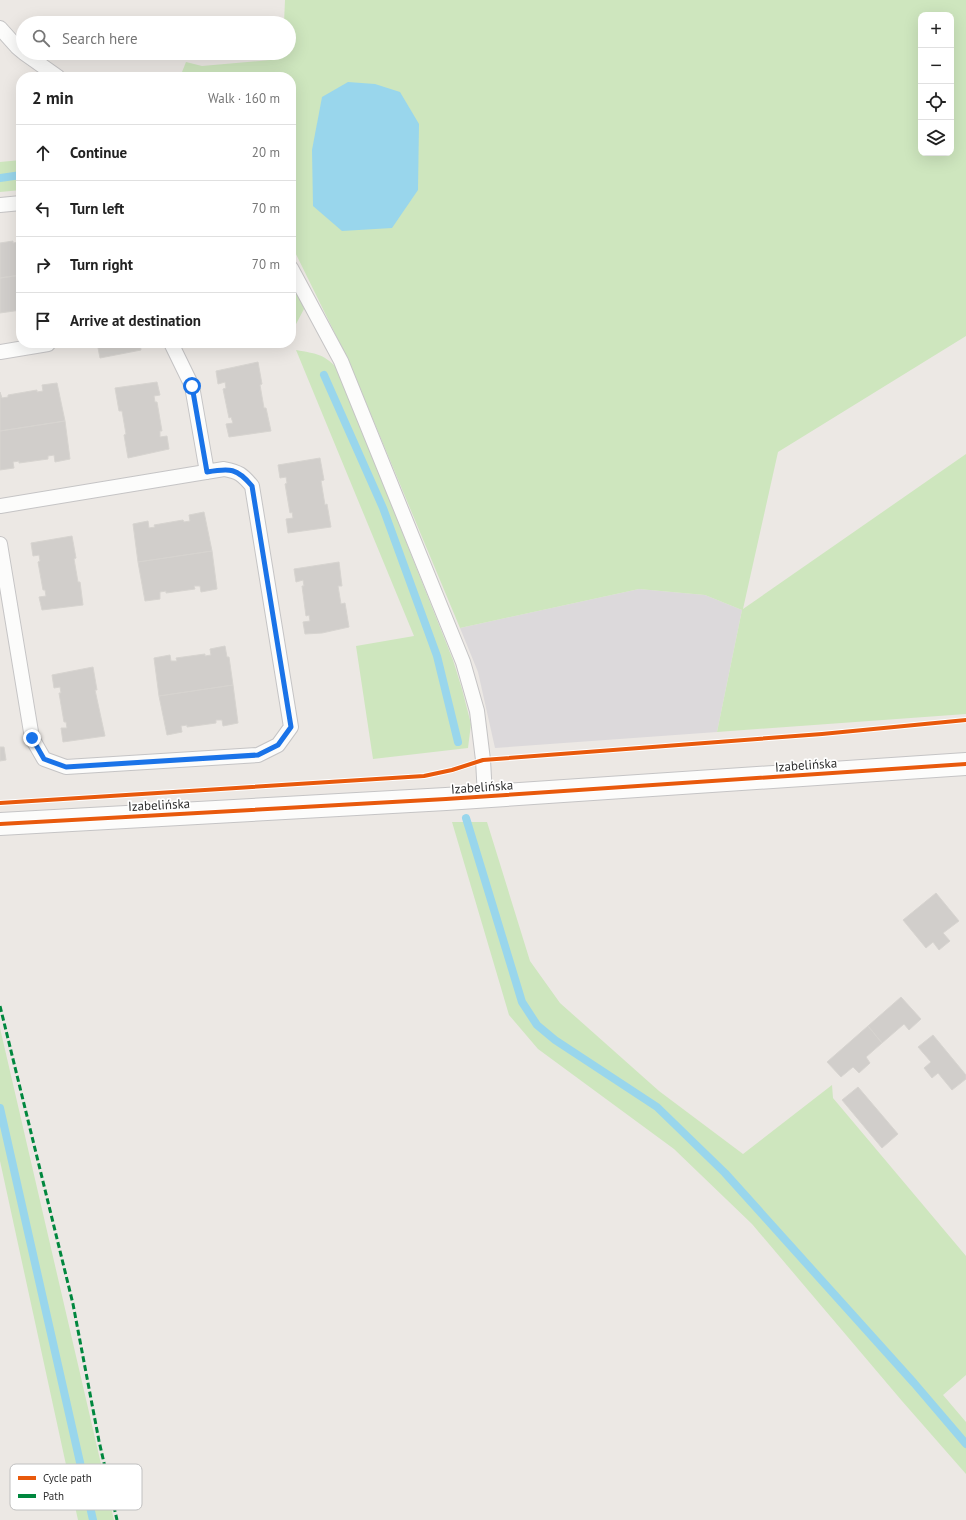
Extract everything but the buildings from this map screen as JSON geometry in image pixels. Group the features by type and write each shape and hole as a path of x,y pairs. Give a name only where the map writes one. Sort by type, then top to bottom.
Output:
{"street":[{"name":"Izabelińska","path":"0,824 485,796 966,764"}],"lane":[{"path":"0,28 16,46"},
{"path":"34,60 51,72"},
{"path":"0,205 16,203"},
{"path":"296,277 341,361 463,662 477,711 483,760 485,796"},
{"path":"0,352 24,348"},
{"path":"173,348 192,386 207,472"},
{"path":"0,506 224,469 236,472 243,476 252,486 291,727 278,745 258,755 66,767 44,759 32,738 0,544"}],"shaded area":[{"path":"639,589 705,595 742,610 717,732 495,748 478,672 460,628"}],"green space":[{"path":"285,0 966,0 966,336 778,452 743,609 966,454 966,714 717,732 742,610 705,595 639,589 460,628 349,362 296,254 296,72 182,72 186,62 202,66 270,60 296,60 296,16 284,16"},
{"path":"16,160 16,190 0,192 0,162"},
{"path":"296,290 301,299 304,309 296,324"},
{"path":"296,350 319,355 327,359 337,368 453,660 471,724 468,748 373,759 356,646 414,636"},
{"path":"452,822 487,822 530,961 560,1003 659,1091 743,1154 832,1085 833,1098 966,1256 966,1375 943,1395 966,1422 966,1474 752,1224 674,1149 538,1049 509,1015"},
{"path":"0,1028 101,1464 66,1464 0,1161"},
{"path":"76,1510 112,1510 114,1520 78,1520"}],"water":[{"path":"348,82 375,84 400,92 419,124 418,190 392,228 342,231 313,206 312,150 322,97"}],"waterway":[{"path":"0,178 16,176"},
{"path":"324,375 383,508 437,656 458,742"},
{"path":"466,818 522,1002 537,1025 555,1040 657,1107 725,1173 914,1383 966,1444"},
{"path":"0,1108 80,1464"},
{"path":"91,1510 93,1520"}],"marked path":[{"path":"0,1006 73,1304 104,1464"},
{"path":"115,1510 117,1520"}],"cycle path":[{"path":"0,803 424,776 452,770 483,760 822,734 966,720"},
{"path":"0,824 446,799 966,764"}],"route":[{"path":"32,738 44,759 66,767 258,755 278,745 291,727 252,486 243,476 236,472 224,469 207,472 192,386"}]}
